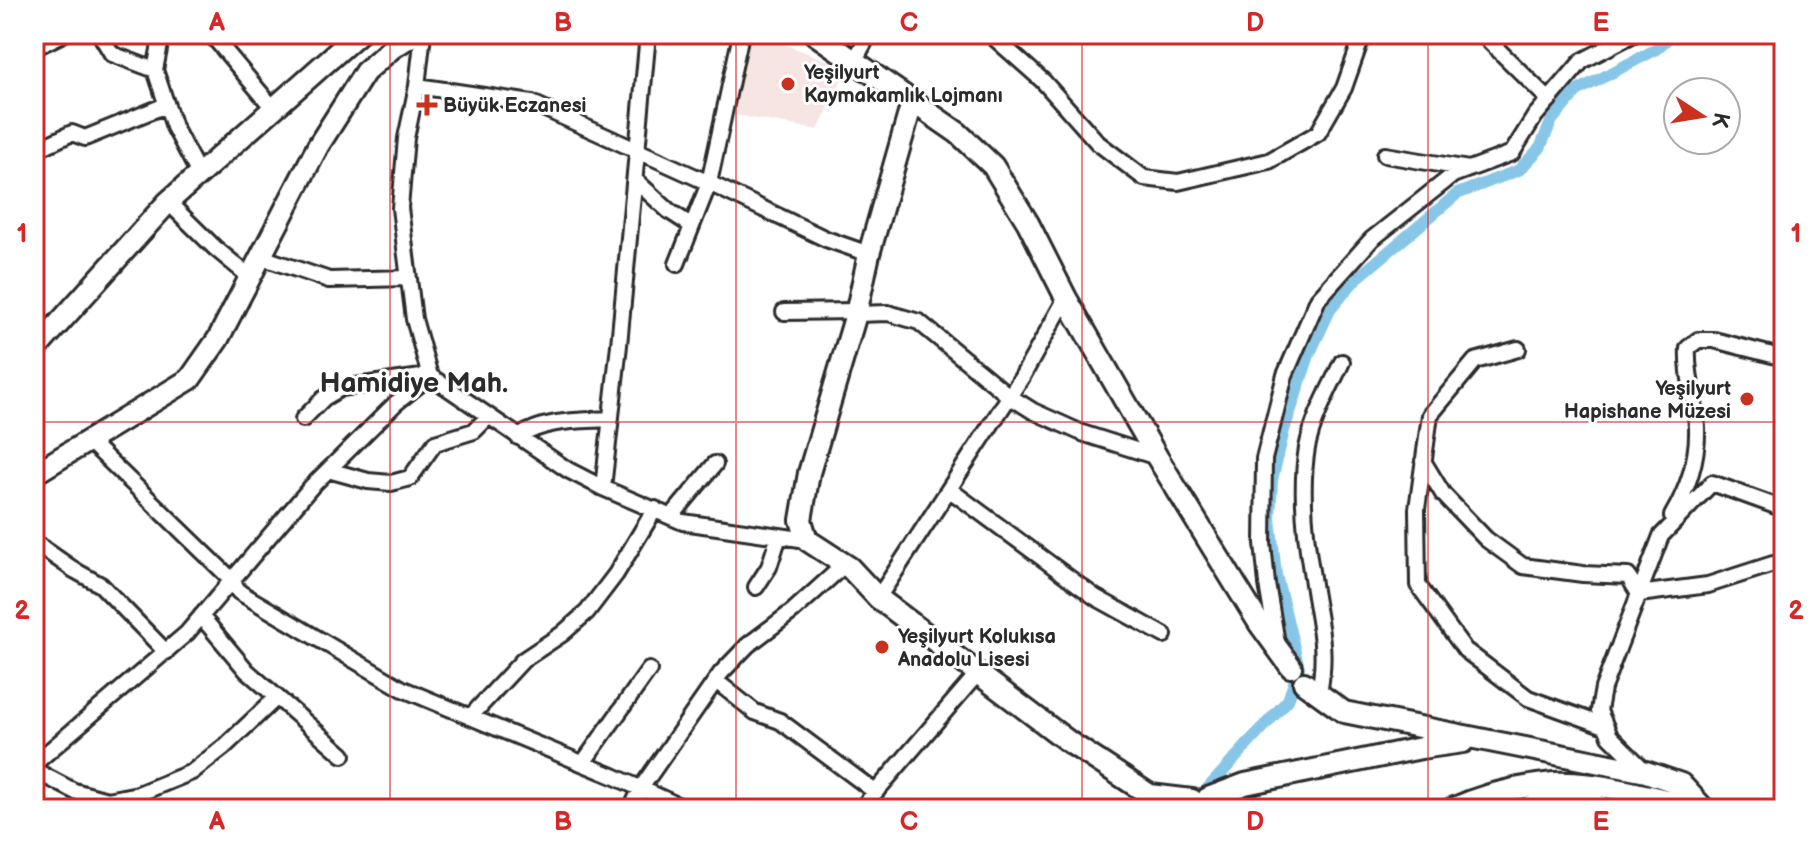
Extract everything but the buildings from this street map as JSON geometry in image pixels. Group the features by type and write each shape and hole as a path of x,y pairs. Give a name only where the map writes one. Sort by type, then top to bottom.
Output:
{"main road":[{"path":"34,350 168,202 358,34"},
{"path":"372,34 379,45 392,48"},
{"path":"34,474 190,379 218,339 318,146 365,72 392,48 414,34"},
{"path":"815,34 958,133 993,166 1028,223 1066,298 1157,457 1259,623 1305,681 1344,712 1646,772 1681,784 1690,808"},
{"path":"912,103 869,254 857,312 809,473 801,520 807,540 844,565 878,598 1069,742 1150,795 1193,802 1245,784 1421,748 1479,740"},
{"path":"1452,809 1469,802 1555,783 1593,786 1690,808"}],"street":[{"path":"34,48 63,34"},
{"path":"100,34 112,54 155,70"},
{"path":"162,34 155,70 174,127 199,174"},
{"path":"211,34 273,108"},
{"path":"423,34 417,86 406,138 400,208 414,319 430,376 568,470 603,488 683,522 807,540"},
{"path":"603,488 648,34"},
{"path":"677,264 709,183 741,34"},
{"path":"855,60 869,34"},
{"path":"1000,37 1098,143 1144,178 1178,182 1269,161 1318,133 1344,88 1363,34"},
{"path":"1482,34 1549,100"},
{"path":"1278,650 1263,543 1264,459 1285,375 1318,299 1372,239 1453,175 1512,153 1535,116 1582,61 1634,34"},
{"path":"417,86 532,103 826,239 869,254"},
{"path":"34,151 72,133 85,138 166,105"},
{"path":"1385,155 1470,169"},
{"path":"635,180 669,211 692,226"},
{"path":"168,202 250,277"},
{"path":"261,257 329,280 409,278"},
{"path":"878,598 1009,396 1066,298"},
{"path":"784,312 888,313 919,322 1009,396 1033,411 1082,433 1157,457"},
{"path":"1646,772 1610,736 1599,711 1603,688 1661,536 1684,496 1694,461 1697,428 1687,361 1688,348 1698,340 1714,340 1784,358"},
{"path":"1518,349 1475,361 1430,415 1417,509 1418,585 1465,650 1528,698 1605,726"},
{"path":"1305,681 1325,649 1308,551 1304,490 1307,448 1317,415 1342,362"},
{"path":"303,419 324,398 341,388 430,376"},
{"path":"34,764 166,652 328,470 396,403 430,376"},
{"path":"328,470 368,481 391,483 410,478 435,443 474,431 488,417"},
{"path":"518,437 536,426 550,423 611,419"},
{"path":"89,441 232,580 239,592 403,689 686,809"},
{"path":"34,481 65,455"},
{"path":"1423,461 1443,494 1475,528 1523,566 1628,576 1639,594"},
{"path":"671,517 715,464"},
{"path":"1661,536 1712,483 1784,509"},
{"path":"950,490 1095,597 1164,635"},
{"path":"470,717 523,660 562,634 587,612 616,574 655,509"},
{"path":"756,587 769,567 779,536"},
{"path":"34,542 101,585 166,652"},
{"path":"1639,594 1708,585 1773,564"},
{"path":"631,809 641,788 716,681 748,645 793,611 844,565"},
{"path":"201,616 247,671 343,755"},
{"path":"583,763 649,670"},
{"path":"861,809 978,673"},
{"path":"716,681 755,712 780,721 874,791"},
{"path":"34,770 74,791 122,803 192,772 276,698"},
{"path":"1515,809 1539,800 1577,796 1617,809"}],"shaded area":[{"name":"Yeşilyurt Kaymakamlık Lojmanı","path":"746,34 757,34 847,68 818,130 730,114"}],"waterway":[{"path":"1199,798 1288,700 1299,668 1276,575 1270,518 1272,480 1284,430 1309,355 1330,310 1355,280 1457,194 1519,170 1540,148 1552,120 1577,91 1655,50 1673,34"}],"place":[{"name":"Yeşilyurt Kaymakamlık Lojmanı","path":"788,84"},
{"name":"Büyük Eczanesi","path":"427,105"},
{"name":"Yeşilyurt Hapishane Müzesi","path":"1747,399"},
{"name":"Yeşilyurt Kolukısa Anadolu Lisesi","path":"882,647"}],"district":[{"name":"Hamidiye Mah.","path":"414,382"}]}
